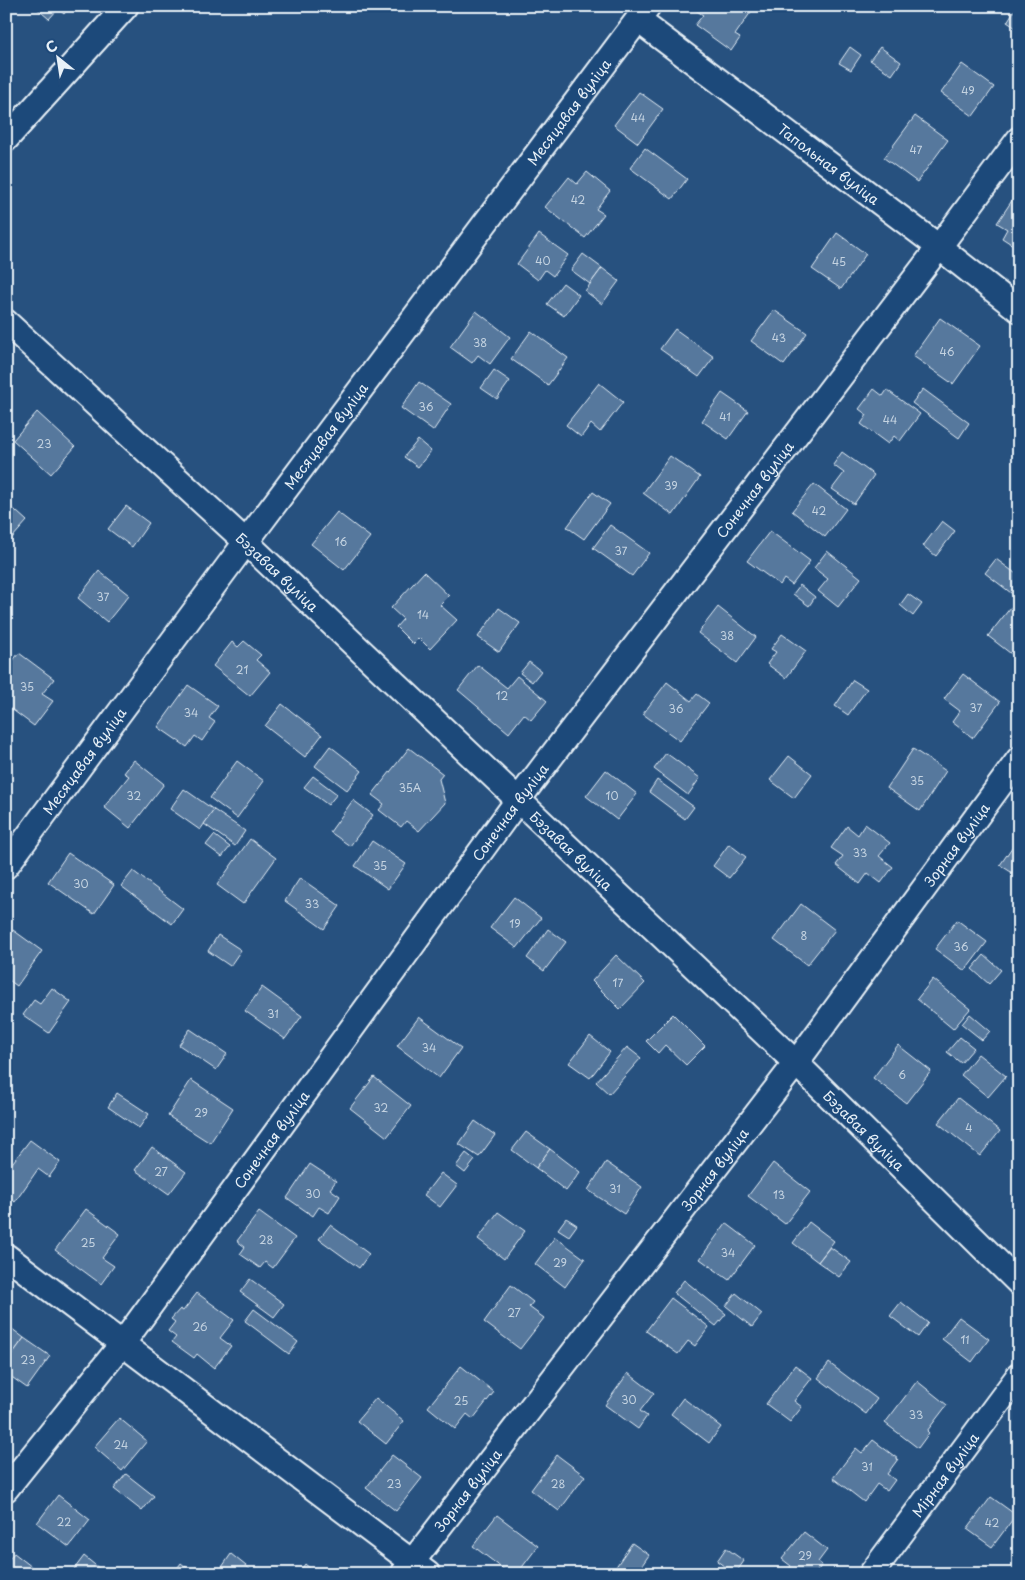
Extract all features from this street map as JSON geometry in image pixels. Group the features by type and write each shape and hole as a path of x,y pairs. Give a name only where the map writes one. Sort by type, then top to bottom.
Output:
{"street":[{"path":"6,139 126,6"},
{"name":"Тапольная вуліца","path":"642,11 1019,310"},
{"name":"Месяцавая вуліца","path":"6,866 642,11"},
{"name":"Сонечная вуліца","path":"6,1489 123,1343 518,800 1019,139"},
{"name":"Бэзавая вуліца","path":"6,322 246,542 796,1063 1019,1283"},
{"name":"Зорная вуліца","path":"414,1570 796,1063 1019,759"},
{"path":"6,1256 123,1343 414,1570"},
{"name":"Мірная вуліца","path":"871,1574 1019,1375"}],"building":[{"path":"34,6 70,6 64,14 58,9 49,19"},
{"path":"696,6 755,6 735,35 740,38 731,51 695,25 703,15 694,9"},
{"path":"1017,6 1019,6 1019,30 1007,22"},
{"path":"850,47 861,55 851,70 839,63"},
{"path":"880,47 901,62 892,75 870,60"},
{"path":"962,64 994,87 973,116 941,93"},
{"path":"639,92 663,109 638,143 614,125"},
{"path":"915,116 948,140 917,182 884,158"},
{"path":"645,148 687,179 672,199 630,168"},
{"path":"587,172 610,191 596,209 604,214 585,238 545,207 569,177 577,184"},
{"path":"1015,196 1019,199 1019,249 1002,238 1007,229 997,223"},
{"path":"837,233 866,254 841,289 812,269"},
{"path":"539,234 568,255 553,276 545,270 538,280 517,264"},
{"path":"583,254 602,268 590,284 571,270"},
{"path":"602,268 619,281 602,304 585,291"},
{"path":"563,283 579,295 564,316 547,304"},
{"path":"774,310 807,333 784,365 751,341"},
{"path":"476,311 510,337 490,364 478,355 472,363 450,347"},
{"path":"940,318 980,346 953,384 913,356"},
{"path":"675,329 714,357 699,377 660,349"},
{"path":"531,331 568,358 548,385 511,359"},
{"path":"494,370 510,381 497,399 481,388"},
{"path":"419,382 451,404 433,431 401,408"},
{"path":"599,383 623,402 600,432 591,424 581,437 566,425"},
{"path":"874,389 883,396 887,390 920,414 900,441 894,436 888,444 861,424 867,415 859,409"},
{"path":"923,389 969,423 959,438 912,403"},
{"path":"722,393 748,411 728,439 702,421"},
{"path":"37,412 75,447 51,474 13,440"},
{"path":"418,440 431,451 418,467 404,457"},
{"path":"842,452 874,475 854,504 832,489 844,473 833,465"},
{"path":"670,456 700,477 673,515 643,493"},
{"path":"814,484 846,509 825,537 792,511"},
{"path":"593,492 610,504 584,539 567,527"},
{"path":"6,502 27,521 12,538 6,533"},
{"path":"126,506 149,523 132,547 108,529"},
{"path":"337,512 370,537 344,570 311,544"},
{"path":"942,521 955,531 936,556 923,546"},
{"path":"610,525 649,553 632,576 593,548"},
{"path":"770,531 810,561 792,585 784,579 780,585 747,561"},
{"path":"827,551 861,578 838,607 818,591 828,579 814,568"},
{"path":"996,559 1019,576 1019,590 1015,596 985,573"},
{"path":"99,571 129,595 107,622 78,598"},
{"path":"424,572 449,596 440,605 457,620 430,649 419,638 413,644 396,627 403,619 391,608"},
{"path":"800,585 815,597 809,606 793,594"},
{"path":"908,594 922,604 913,616 900,605"},
{"path":"718,607 756,637 737,663 698,633"},
{"path":"1011,607 1017,612 1019,610 1019,660 988,636"},
{"path":"499,608 520,623 499,652 478,637"},
{"path":"782,634 806,651 786,678 767,664 776,652 771,649"},
{"path":"244,641 261,655 256,660 270,672 250,696 213,666 232,642 238,647"},
{"path":"19,653 54,679 42,694 53,701 34,726 6,705 6,669"},
{"path":"529,662 541,671 532,682 520,673"},
{"path":"478,665 507,688 517,676 547,701 531,720 524,714 509,733 458,690"},
{"path":"963,674 1000,702 973,738 952,722 960,711 944,699"},
{"path":"853,680 867,689 848,715 835,706"},
{"path":"667,682 691,701 697,694 709,703 680,741 643,714"},
{"path":"188,685 218,706 209,718 215,722 202,741 195,736 187,747 158,727"},
{"path":"282,704 322,735 305,757 265,726"},
{"path":"330,746 362,771 347,790 315,766"},
{"path":"409,748 443,774 439,779 445,803 419,831 406,821 401,827 379,810 384,804 372,795"},
{"path":"913,749 946,771 920,811 887,788"},
{"path":"666,753 700,778 688,795 654,769"},
{"path":"789,756 812,774 794,798 770,780"},
{"path":"134,760 164,784 130,828 104,807 129,776 124,773"},
{"path":"237,761 264,781 237,818 210,798"},
{"path":"606,770 637,794 617,820 586,796"},
{"path":"313,776 337,794 328,805 304,787"},
{"path":"657,780 694,807 685,819 649,792"},
{"path":"184,789 214,810 200,830 170,809"},
{"path":"353,800 373,815 350,846 330,832"},
{"path":"214,810 245,831 235,846 204,824"},
{"path":"865,824 890,843 879,856 893,867 881,883 868,873 860,884 836,865 843,856 831,848 847,826 858,835"},
{"path":"214,835 230,847 222,857 206,845"},
{"path":"1019,837 1019,877 1000,865"},
{"path":"250,839 276,858 243,904 217,885"},
{"path":"372,841 406,864 388,889 355,866"},
{"path":"729,844 746,857 729,878 713,866"},
{"path":"68,853 114,885 94,914 48,882"},
{"path":"133,871 183,909 172,924 121,886"},
{"path":"300,878 340,906 324,929 285,901"},
{"path":"514,897 541,918 517,948 490,928"},
{"path":"801,904 835,930 807,965 774,940"},
{"path":"957,920 987,942 965,971 935,949"},
{"path":"548,929 566,942 544,971 527,958"},
{"path":"13,930 42,951 17,986 6,978 6,939"},
{"path":"218,935 241,950 230,966 208,951"},
{"path":"616,955 645,983 620,1009 592,981"},
{"path":"984,955 1001,970 989,984 972,969"},
{"path":"933,979 970,1009 953,1029 917,999"},
{"path":"262,987 302,1016 285,1039 245,1011"},
{"path":"52,988 71,1002 49,1033 23,1015 34,1000 40,1004"},
{"path":"673,1014 705,1046 686,1065 665,1045 658,1053 646,1041"},
{"path":"970,1014 990,1031 982,1040 962,1024"},
{"path":"419,1017 461,1048 439,1078 397,1046"},
{"path":"190,1029 227,1054 216,1070 179,1045"},
{"path":"590,1036 610,1052 590,1078 569,1063"},
{"path":"960,1037 974,1048 961,1063 947,1052"},
{"path":"898,1045 931,1071 906,1103 873,1078"},
{"path":"627,1047 641,1058 609,1094 596,1082"},
{"path":"978,1054 1006,1076 988,1097 961,1075"},
{"path":"374,1077 411,1106 387,1137 350,1108"},
{"path":"191,1080 233,1108 210,1143 168,1116"},
{"path":"117,1093 149,1114 139,1128 108,1107"},
{"path":"958,1098 1000,1131 980,1156 938,1123"},
{"path":"475,1121 495,1135 479,1157 459,1144"},
{"path":"526,1132 550,1149 536,1168 512,1150"},
{"path":"30,1140 60,1162 49,1177 38,1169 15,1202 6,1196 6,1171"},
{"path":"152,1147 186,1172 169,1194 135,1170"},
{"path":"550,1149 580,1172 566,1191 536,1168"},
{"path":"466,1153 475,1160 465,1173 456,1166"},
{"path":"606,1162 642,1187 624,1214 588,1190"},
{"path":"773,1163 810,1192 785,1224 748,1196"},
{"path":"310,1164 336,1181 330,1189 340,1196 329,1213 319,1207 313,1216 287,1198"},
{"path":"441,1173 457,1185 440,1207 424,1195"},
{"path":"86,1209 120,1234 102,1258 114,1266 101,1284 55,1250"},
{"path":"259,1212 295,1238 273,1268 265,1262 260,1268 240,1254 245,1247 237,1241"},
{"path":"498,1212 525,1231 504,1259 478,1239"},
{"path":"566,1218 577,1225 569,1236 558,1229"},
{"path":"809,1222 834,1241 818,1262 793,1243"},
{"path":"726,1223 755,1245 729,1280 700,1259"},
{"path":"330,1225 369,1254 359,1268 319,1239"},
{"path":"555,1237 585,1259 565,1287 535,1264"},
{"path":"830,1247 851,1262 839,1277 818,1262"},
{"path":"250,1279 284,1304 274,1317 240,1292"},
{"path":"684,1280 726,1314 716,1326 674,1293"},
{"path":"511,1285 533,1302 529,1307 544,1318 520,1349 484,1322"},
{"path":"197,1293 234,1320 220,1338 231,1346 214,1368 197,1354 194,1358 172,1342 176,1337 168,1331 175,1322 171,1319 180,1309 183,1311"},
{"path":"736,1293 762,1314 752,1327 726,1306"},
{"path":"671,1298 709,1327 695,1346 688,1341 678,1354 646,1331"},
{"path":"901,1302 928,1323 918,1337 890,1316"},
{"path":"254,1309 298,1342 289,1354 245,1321"},
{"path":"959,1317 989,1339 972,1362 942,1339"},
{"path":"11,1328 24,1338 6,1363 6,1335"},
{"path":"24,1338 50,1356 27,1388 6,1373 6,1363"},
{"path":"829,1363 877,1399 866,1414 818,1378"},
{"path":"795,1365 812,1378 794,1401 802,1407 790,1422 766,1404"},
{"path":"461,1366 494,1392 473,1419 467,1414 455,1429 428,1407"},
{"path":"628,1373 654,1393 640,1411 647,1416 638,1429 605,1405"},
{"path":"917,1381 947,1405 927,1431 929,1433 918,1448 885,1423"},
{"path":"376,1398 404,1421 386,1444 357,1421"},
{"path":"683,1398 721,1427 709,1443 671,1414"},
{"path":"119,1418 147,1441 122,1471 94,1447"},
{"path":"873,1440 898,1459 887,1474 895,1480 887,1491 877,1484 864,1502 833,1478 856,1448 862,1453"},
{"path":"392,1455 422,1478 396,1511 366,1488"},
{"path":"557,1455 585,1476 559,1511 531,1490"},
{"path":"126,1474 154,1496 142,1511 114,1489"},
{"path":"58,1495 90,1520 69,1547 37,1523"},
{"path":"991,1497 1016,1515 992,1547 967,1529"},
{"path":"497,1515 538,1546 517,1574 510,1574 473,1546"},
{"path":"804,1532 827,1550 818,1562 822,1565 815,1574 786,1574 791,1566 782,1559"},
{"path":"632,1543 649,1555 636,1574 611,1574"},
{"path":"726,1548 744,1561 735,1574 717,1561"},
{"path":"14,1553 41,1574 6,1574 6,1563"},
{"path":"231,1554 256,1574 225,1574 220,1570"},
{"path":"84,1556 106,1574 74,1574 72,1572"},
{"path":"181,1563 195,1574 173,1574"},
{"path":"305,1564 317,1574 298,1574"}]}
